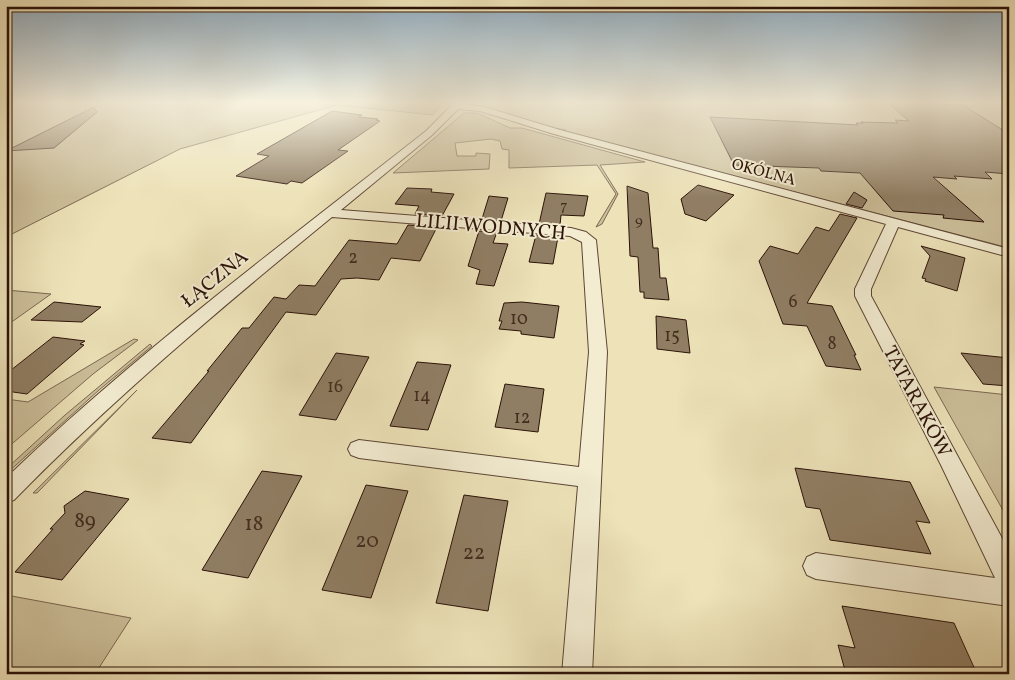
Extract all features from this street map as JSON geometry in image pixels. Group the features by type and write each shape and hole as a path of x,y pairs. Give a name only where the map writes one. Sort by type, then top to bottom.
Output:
{"street":[{"name":"ŁĄCZNA","path":"6,493 103,398 428,134"},
{"name":"OKÓLNA","path":"564,134 1009,253"},
{"name":"LILII WODNYCH","path":"332,213 571,232 588,239 590,244 598,352 577,674"},
{"name":"TATARAKÓW","path":"893,223 863,289 863,296 952,464 1009,578"},
{"path":"359,449 590,478"},
{"path":"816,566 1009,593"}],"shaded area":[{"path":"6,134 234,134 180,149 6,237"},
{"path":"439,134 543,134 645,162 600,165 618,194 602,224 596,227 616,194 597,165 509,168 509,150 502,149 500,141 491,139 455,143 457,156 476,156 476,153 490,154 489,169 393,173"},
{"path":"572,134 1009,134 1009,248"},
{"path":"6,290 51,294 6,326"},
{"path":"134,339 138,340 93,374 6,449 6,399 28,402"},
{"path":"150,344 152,346 99,390 6,474 6,469 65,415"},
{"path":"934,387 1009,395 1009,521"},
{"path":"137,390 37,493 33,493"},
{"path":"6,595 131,618 95,674 6,674"}],"building":[{"path":"41,134 71,134 54,148 6,151"},
{"path":"292,134 362,134 338,150 348,151 302,183 291,181 287,184 236,176 269,156 257,154"},
{"path":"718,134 1009,134 1009,174 985,172 992,179 954,176 957,179 933,177 984,222 943,218 944,215 893,211 860,173 821,171 819,168 734,165"},
{"path":"698,185 734,195 706,221 685,214 681,199"},
{"path":"627,186 648,193 653,248 658,248 660,278 666,278 669,300 644,298 644,292 640,292 638,257 630,256"},
{"path":"407,188 432,189 431,192 454,194 442,216 415,214 419,206 395,204"},
{"path":"854,192 867,200 862,208 846,204"},
{"path":"546,193 588,196 584,216 561,215 560,225 539,224"},
{"path":"489,196 508,198 501,221 482,219"},
{"path":"840,214 857,218 807,303 832,306 856,355 854,355 861,370 826,366 807,326 783,324 759,261 770,246 798,254 816,227 829,231"},
{"path":"408,225 437,227 420,261 391,258 379,280 341,279 316,315 286,312 191,443 152,438 209,371 207,371 242,328 249,328 274,297 286,299 299,285 315,286 349,240 397,244"},
{"path":"479,231 497,232 493,243 508,244 494,286 476,284 480,270 468,266"},
{"path":"536,235 558,237 553,264 529,262"},
{"path":"921,246 965,258 957,291 925,281 926,279 922,278 930,256"},
{"path":"54,302 101,307 82,322 31,320"},
{"path":"522,302 559,306 554,338 521,334 521,331 499,329 502,321 499,321 504,303"},
{"path":"656,316 686,320 690,353 657,349"},
{"path":"53,337 85,341 80,344 84,345 27,394 6,391 6,374"},
{"path":"336,353 369,357 336,420 299,415"},
{"path":"961,353 1009,358 1009,386 983,384"},
{"path":"417,362 451,365 428,430 390,426"},
{"path":"505,384 544,389 538,432 495,427"},
{"path":"795,468 910,482 930,523 916,521 931,554 830,540 820,509 806,507"},
{"path":"262,471 302,476 248,578 202,570"},
{"path":"366,485 408,491 371,598 322,590"},
{"path":"85,491 129,499 62,580 15,572 65,513 64,506"},
{"path":"464,495 508,501 488,611 436,603"},
{"path":"842,606 954,623 977,674 846,674 838,645 855,648"}]}
